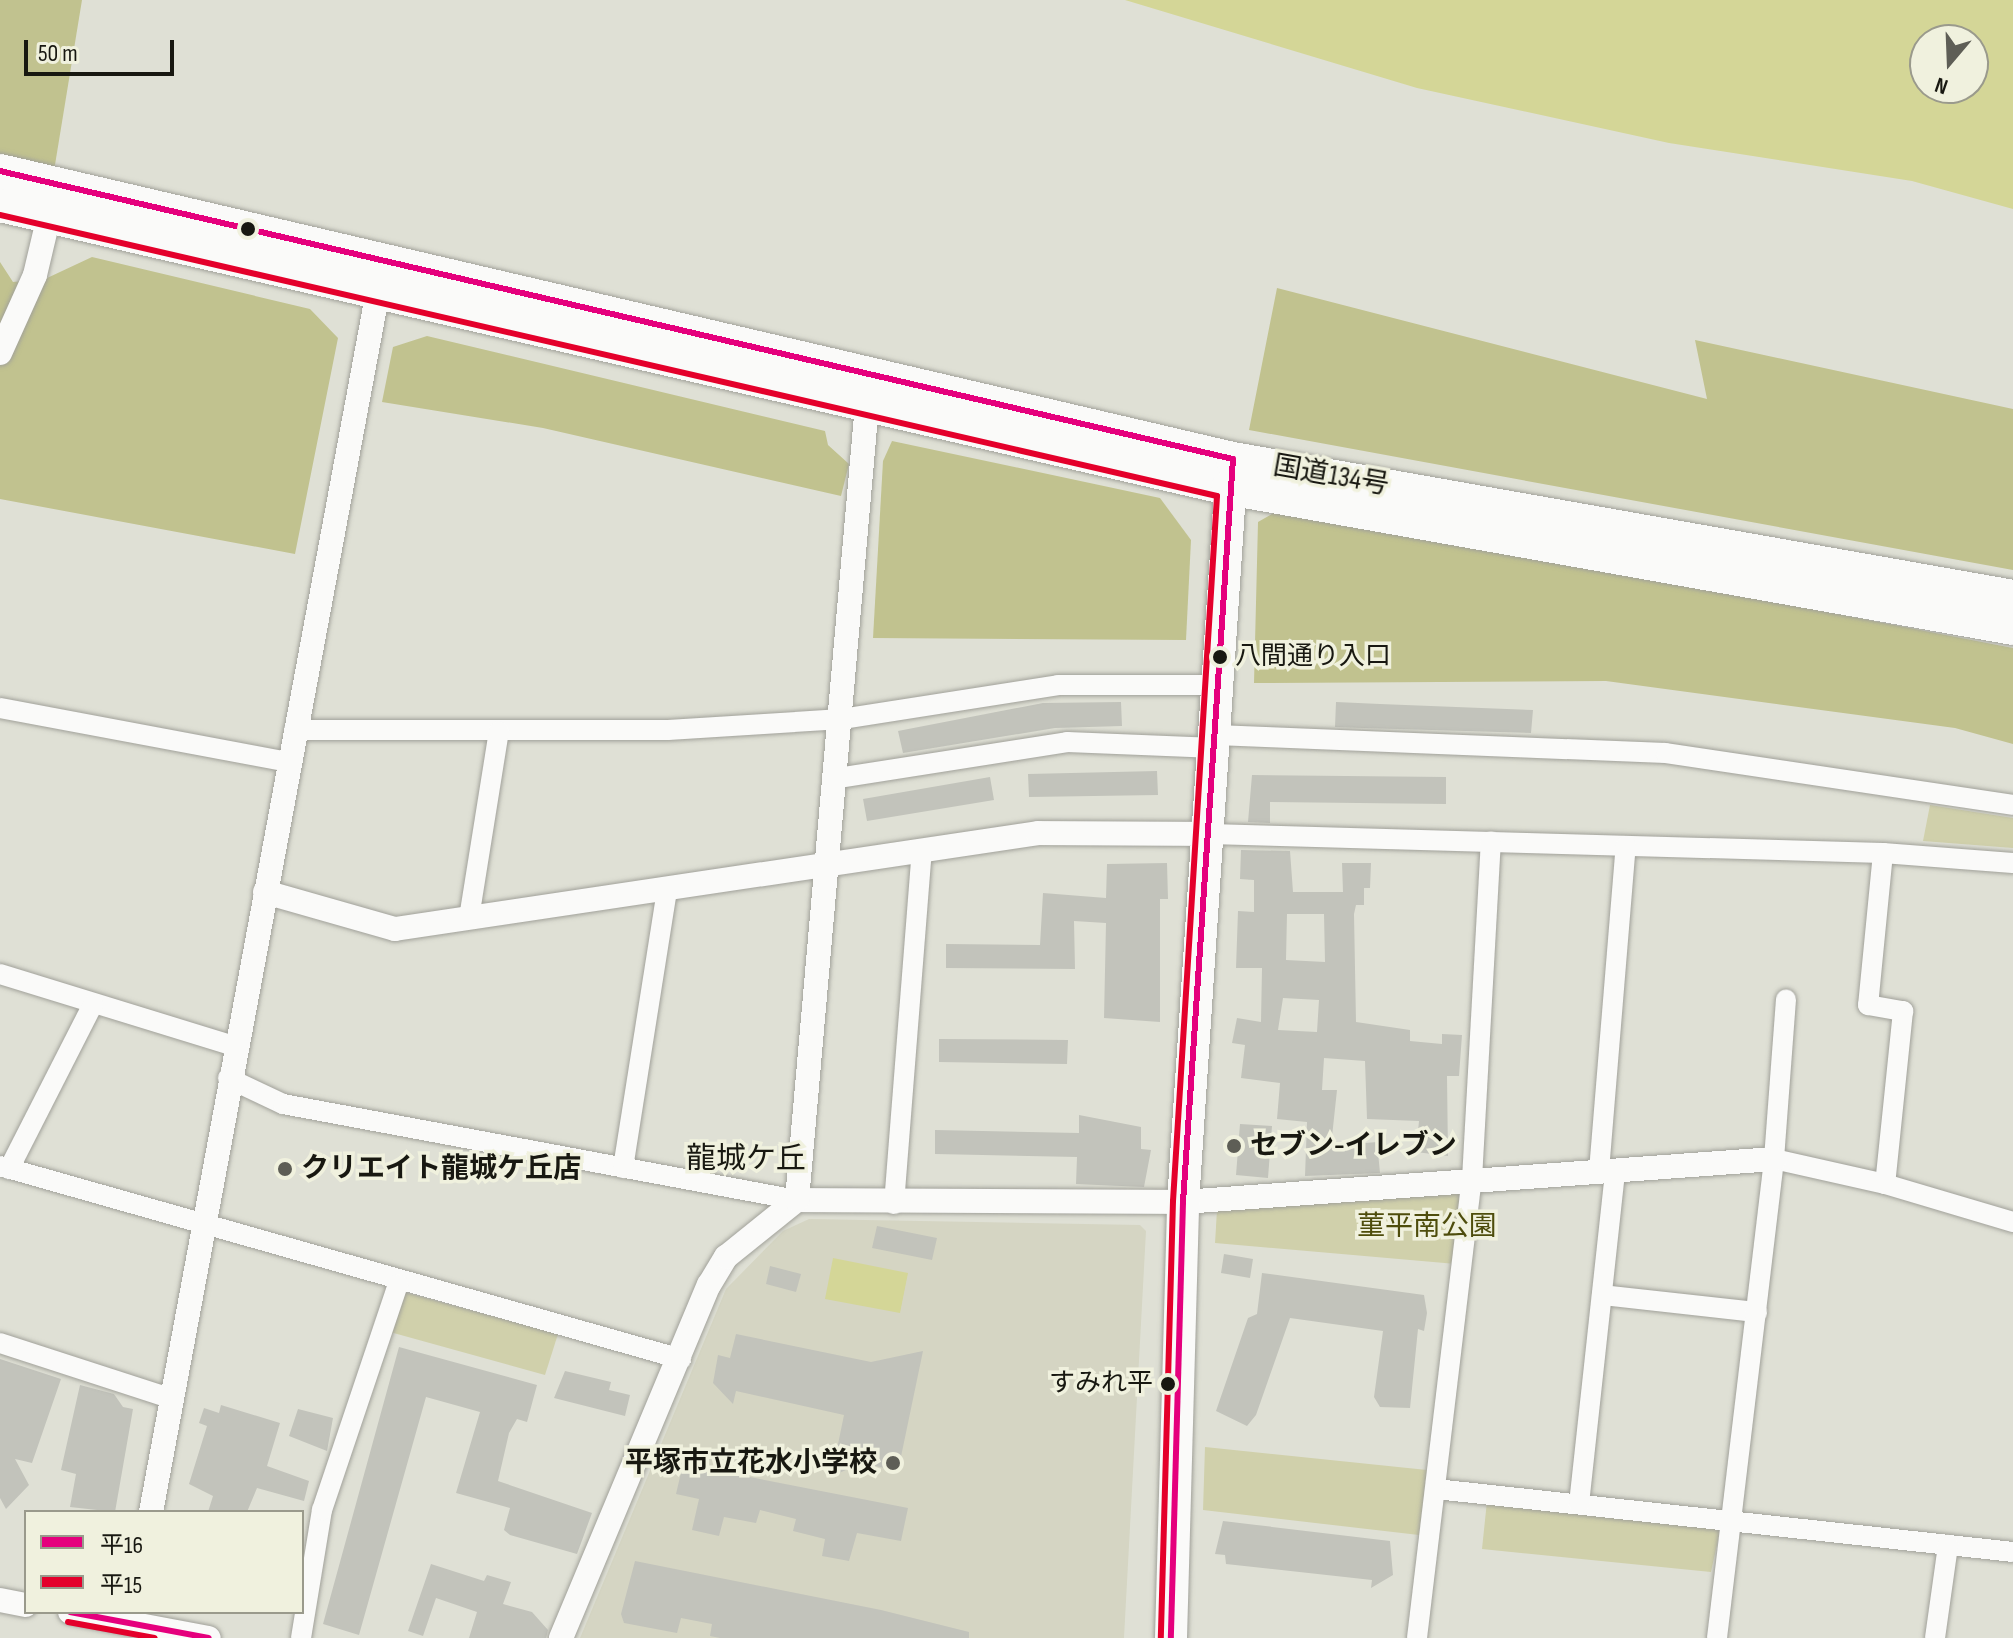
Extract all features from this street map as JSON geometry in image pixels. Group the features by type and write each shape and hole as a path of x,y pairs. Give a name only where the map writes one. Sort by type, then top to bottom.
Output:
{"highway":[{"name":"国道134号","path":"0,171 52,201 1231,474 2013,597"},
{"name":"国道134号","path":"0,205 52,201"},
{"name":"国道134号","path":"381,278 867,404 2013,628"}],"main road":[{"path":"1171,1638 1183,1202 1210,834 1231,474"}],"street":[{"path":"0,353 35,275 52,201"},
{"path":"151,1510 228,1078 381,278"},
{"path":"561,1638 681,1359 709,1285 726,1257 797,1200 838,778 867,404"},
{"path":"294,730 668,730 842,719 1058,685 1219,685"},
{"path":"0,708 288,762"},
{"path":"469,918 499,731"},
{"path":"838,778 1067,742 1216,742 1666,753 2013,805"},
{"path":"265,892 395,929 667,891 1038,833 1210,834 1883,853 2013,863"},
{"path":"1417,1638 1472,1179 1491,842"},
{"path":"1579,1504 1602,1295 1626,846"},
{"path":"894,1204 922,851"},
{"path":"1883,853 1868,1005 1903,1011 1885,1184"},
{"path":"623,1168 667,891"},
{"path":"0,974 234,1046"},
{"path":"1717,1638 1774,1159 1786,999"},
{"path":"93,1004 5,1168 398,1284 681,1359"},
{"path":"228,1078 283,1104 797,1200 894,1204 1183,1202 1774,1159 1885,1184 2013,1222"},
{"path":"301,1638 322,1510 398,1284"},
{"path":"1602,1295 1757,1312"},
{"path":"0,1343 169,1398"},
{"path":"1436,1489 2013,1552"},
{"path":"1935,1638 1948,1545"},
{"path":"0,1600 24,1605"},
{"path":"80,1614 209,1638"}],"shaded area":[{"path":"0,0 82,0 53,177 0,162"},
{"path":"1125,0 2013,0 2013,209 1912,181 1669,143 1417,88"},
{"path":"92,257 310,309 338,338 295,554 0,499 0,262 13,282 45,279"},
{"path":"1277,288 1707,399 1695,340 2013,409 2013,570 1249,430"},
{"path":"427,336 825,431 828,445 849,464 841,496 543,428 382,402 393,347"},
{"path":"892,441 1160,498 1191,540 1186,640 873,638 883,461"},
{"path":"1284,507 2013,648 2013,744 1955,728 1606,681 1254,683 1258,522"},
{"name":"平塚市立花水小学校","path":"809,1219 1140,1225 1146,1231 1124,1638 580,1638 726,1289 783,1231"},
{"path":"833,1258 908,1273 900,1313 825,1299"}],"green space":[{"path":"1930,805 2013,818 2013,848 1923,841"},
{"name":"菫平南公園","path":"1465,1189 1456,1264 1215,1243 1217,1210"},
{"path":"396,1290 558,1334 545,1375 390,1332"},
{"path":"1205,1447 1427,1470 1419,1535 1203,1510"},
{"path":"1487,1501 1721,1526 1711,1572 1482,1549"}],"building":[{"path":"1121,702 1122,726 1055,728 903,753 898,731 1043,703"},
{"path":"1336,702 1533,710 1531,733 1335,727"},
{"path":"1157,771 1158,795 1029,797 1028,774"},
{"path":"1252,775 1446,777 1446,804 1270,802 1270,823 1248,822"},
{"path":"990,777 994,800 867,821 863,799"},
{"path":"1241,850 1290,851 1293,892 1343,892 1342,863 1371,863 1370,888 1364,888 1364,905 1356,905 1354,914 1356,1022 1410,1030 1410,1041 1442,1044 1442,1034 1462,1035 1459,1076 1447,1076 1448,1156 1416,1152 1419,1121 1367,1119 1365,1061 1324,1058 1322,1090 1337,1090 1331,1146 1377,1142 1380,1173 1305,1176 1307,1122 1277,1119 1280,1083 1241,1078 1245,1045 1232,1043 1237,1018 1261,1022 1262,968 1236,968 1238,911 1254,912 1254,880 1240,879","holes":["1287,914 1324,914 1325,962 1286,960","1283,998 1319,1000 1317,1032 1278,1030"]},
{"path":"1167,863 1168,899 1160,899 1160,1022 1104,1018 1106,923 1074,921 1075,969 946,968 946,944 1040,945 1043,893 1106,898 1107,864"},
{"path":"939,1039 1068,1040 1067,1064 939,1062"},
{"path":"1079,1115 1141,1127 1141,1149 1151,1150 1144,1187 1076,1184 1077,1157 935,1154 935,1130 1079,1133"},
{"path":"1240,1124 1272,1126 1268,1178 1236,1175"},
{"path":"877,1226 937,1238 932,1260 872,1248"},
{"path":"1224,1254 1253,1259 1250,1278 1221,1273"},
{"path":"770,1266 801,1274 796,1292 766,1284"},
{"path":"1262,1273 1424,1295 1427,1313 1424,1331 1418,1329 1410,1408 1380,1407 1374,1397 1383,1331 1290,1318 1256,1415 1247,1426 1216,1411 1248,1318 1257,1314"},
{"path":"736,1334 871,1362 923,1351 898,1471 862,1463 839,1473 846,1452 837,1449 844,1415 736,1391 733,1404 713,1383 718,1355 730,1358"},
{"path":"399,1347 537,1385 527,1422 517,1419 509,1433 498,1481 592,1513 577,1554 510,1535 504,1530 510,1508 456,1493 480,1412 426,1397 359,1635 323,1624"},
{"path":"0,1359 61,1379 32,1463 15,1459 29,1485 6,1509 0,1498"},
{"path":"565,1371 611,1382 609,1390 630,1395 625,1416 554,1398"},
{"path":"80,1385 114,1394 123,1407 133,1409 115,1510 70,1507 76,1474 61,1470"},
{"path":"221,1405 280,1423 267,1466 309,1481 304,1501 257,1488 248,1510 209,1510 213,1496 189,1484 207,1426 199,1423 204,1408 219,1413"},
{"path":"298,1409 333,1418 327,1451 289,1436"},
{"path":"683,1464 908,1508 901,1541 857,1533 849,1561 822,1556 825,1539 793,1531 796,1519 760,1510 756,1523 724,1517 719,1536 692,1530 699,1499 676,1494"},
{"path":"1223,1521 1390,1541 1393,1575 1371,1588 1372,1580 1226,1564 1225,1555 1215,1554"},
{"path":"635,1561 881,1610 969,1632 969,1638 720,1638 710,1636 712,1624 681,1618 677,1633 624,1623 621,1614"},
{"path":"431,1564 484,1581 487,1575 511,1582 503,1604 532,1612 548,1630 546,1638 469,1638 477,1612 436,1598 423,1636 408,1631"}],"transit line":[{"name":"平16","path":"0,171 1233,459 1183,1202 1171,1638"},
{"name":"平15","path":"0,215 1217,496 1173,1201 1161,1638"},
{"name":"平16","path":"81,1614 209,1638"},
{"name":"平15","path":"68,1622 155,1638"}],"place":[{"name":"八間通り入口","path":"1220,657"},
{"name":"セブン-イレブン","path":"1234,1146"},
{"name":"クリエイト龍城ケ丘店","path":"285,1169"},
{"name":"すみれ平","path":"1168,1384"},
{"name":"平塚市立花水小学校","path":"893,1463"}],"district":[{"name":"龍城ケ丘","path":"746,1159"}]}
